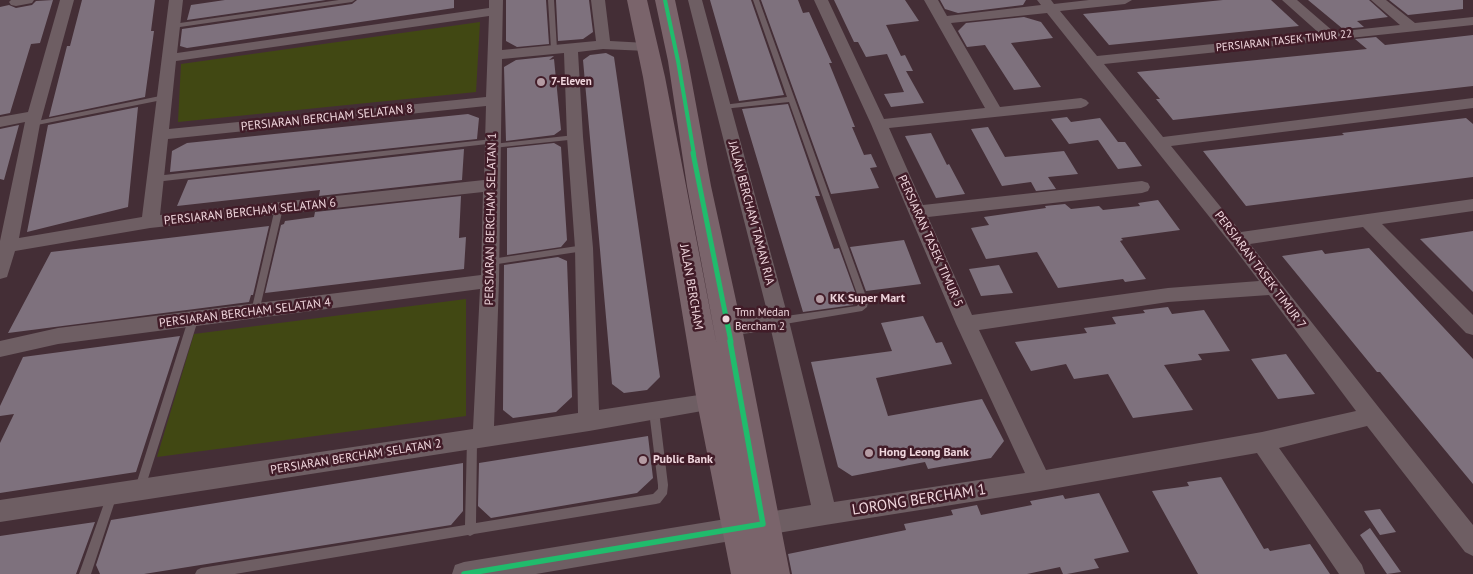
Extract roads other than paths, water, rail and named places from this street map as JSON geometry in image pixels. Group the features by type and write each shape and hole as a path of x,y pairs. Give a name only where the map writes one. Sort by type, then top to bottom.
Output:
{"main road":[{"name":"JALAN BERCHAM","path":"637,0 648,47 712,402 731,496 751,526 772,574"},
{"name":"JALAN BERCHAM","path":"665,0 678,61 699,186 728,328 751,526 749,574"},
{"path":"648,47 658,50 665,59 678,117 691,135"}],"street":[{"path":"0,272 8,246 33,120 67,0"},
{"path":"150,222 176,0"},
{"path":"598,0 603,45"},
{"name":"JALAN BERCHAM TAMAN RIA","path":"695,0 779,321 825,514"},
{"name":"PERSIARAN TASEK TIMUR 5","path":"821,0 879,124 966,324 1040,481"},
{"path":"931,0 996,112"},
{"path":"944,20 1048,4 1125,0"},
{"path":"1289,0 1331,36"},
{"path":"1378,0 1411,27"},
{"name":"PERSIARAN TASEK TIMUR 7","path":"1048,4 1237,238 1372,416 1473,544"},
{"path":"169,58 496,5"},
{"name":"PERSIARAN BERCHAM SELATAN 1","path":"477,439 490,271 496,5"},
{"name":"PERSIARAN TASEK TIMUR 22","path":"1095,61 1473,20"},
{"path":"496,55 603,45 648,47"},
{"path":"562,48 575,136 584,248 589,422"},
{"name":"PERSIARAN BERCHAM SELATAN 8","path":"160,134 494,101"},
{"path":"879,124 1081,103"},
{"path":"1160,142 1473,103"},
{"path":"0,122 33,120"},
{"name":"PERSIARAN BERCHAM SELATAN 6","path":"8,246 150,222 492,185"},
{"path":"917,212 1142,187"},
{"path":"1237,238 1473,205"},
{"path":"1367,220 1473,327"},
{"name":"PERSIARAN BERCHAM SELATAN 4","path":"0,349 58,336 255,312 490,271"},
{"path":"966,324 1168,295 1273,287"},
{"path":"728,328 779,321"},
{"name":"PERSIARAN BERCHAM SELATAN 2","path":"0,511 712,402"},
{"name":"LORONG BERCHAM 1","path":"464,574 825,514 1040,481 1262,442 1372,416"},
{"path":"1262,442 1353,574"}],"lane":[{"path":"173,26 352,0"},
{"path":"551,0 562,48"},
{"path":"756,0 838,225 864,305 859,309 779,321"},
{"path":"33,120 165,97"},
{"path":"723,107 792,99"},
{"path":"155,179 575,136"},
{"path":"255,312 279,208"},
{"path":"490,271 584,248"},
{"path":"140,491 193,320"},
{"path":"202,574 656,500 663,491 663,485 654,411"},
{"path":"470,531 477,439"},
{"path":"85,574 112,495"}],"place":[{"name":"7-Eleven","path":"541,82"},
{"name":"KK Super Mart","path":"820,299"},
{"name":"Tmn Medan Bercham 2","path":"726,319"},
{"name":"Hong Leong Bank","path":"869,453"},
{"name":"Public Bank","path":"643,460"}]}
